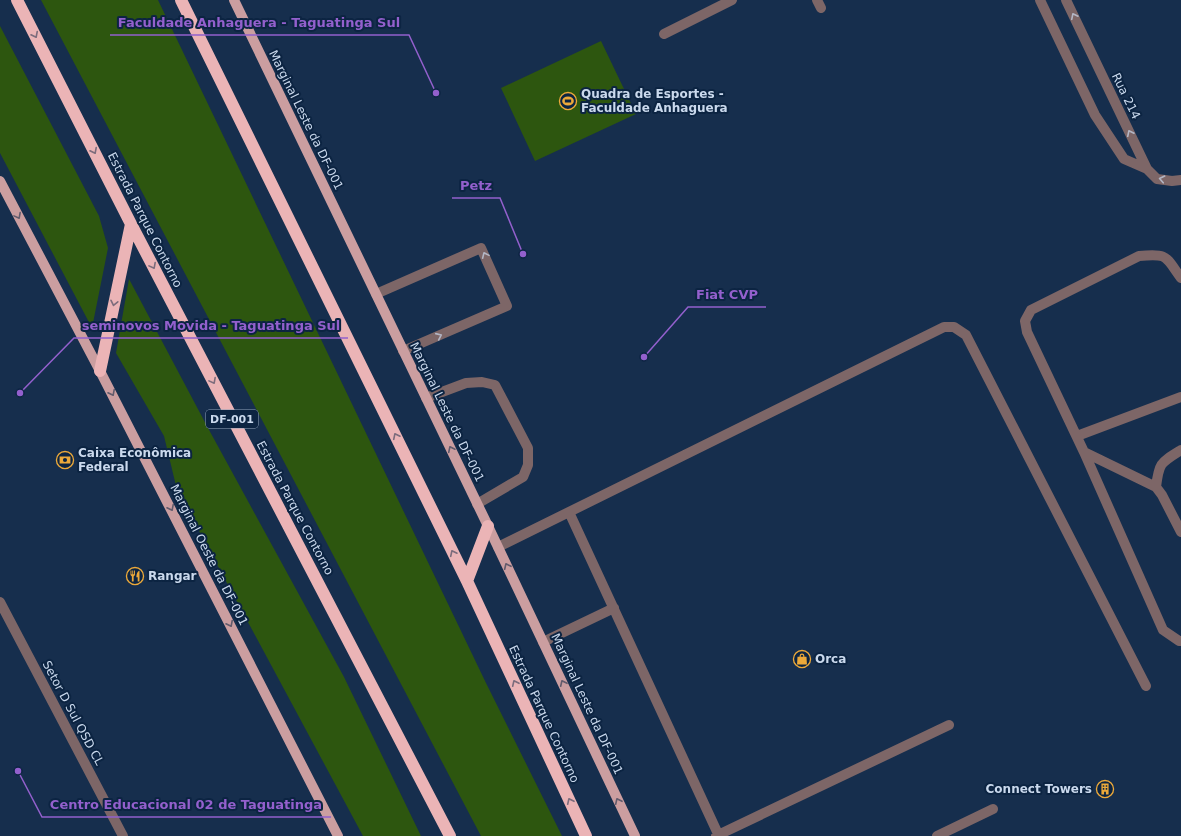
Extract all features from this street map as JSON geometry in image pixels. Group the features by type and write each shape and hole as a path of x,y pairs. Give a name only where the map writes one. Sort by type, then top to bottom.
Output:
{"highway":[{"name":"Estrada Parque Contorno","path":"17,0 131,224 450,836"},
{"name":"Estrada Parque Contorno","path":"181,0 467,580 586,836"},
{"path":"100,371 131,224"},
{"path":"467,580 488,526"}],"main road":[{"name":"Marginal Leste da DF-001","path":"234,0 488,526 635,836"},
{"name":"Marginal Oeste da DF-001","path":"0,181 100,371 338,836"}],"street":[{"path":"664,34 732,0"},
{"path":"1040,0 1095,115 1124,159 1146,169 1157,179 1172,181 1181,180"},
{"name":"Rua 214","path":"1066,0 1146,169"},
{"path":"376,294 481,248 507,306 404,351"},
{"path":"1181,278 1167,258 1158,254 1139,256 1031,310 1025,321 1027,332 1077,436 1163,630 1181,641"},
{"path":"498,547 944,327 954,327 966,335 1146,686"},
{"path":"426,398 466,383 482,382 495,385 528,448 528,465 523,477 477,504"},
{"path":"1077,436 1181,397"},
{"path":"1156,487 1158,469 1166,460 1181,450"},
{"path":"1084,452 1156,487 1162,495 1181,532"},
{"path":"569,512 718,835 949,725"},
{"name":"Setor D Sul QSD CL","path":"0,602 123,836"},
{"path":"543,642 614,608"},
{"path":"937,836 993,810"}],"green space":[{"path":"41,0 158,0 486,683 562,836 481,836"},
{"path":"0,26 99,216 108,248 92,328 0,153"},
{"name":"Quadra de Esportes - Faculdade Anhaguera","path":"601,41 636,114 535,161 501,88"},
{"path":"129,279 208,428 344,677 421,836 363,836 177,490 164,436 116,353"}],"place":[{"name":"Faculdade Anhaguera - Taguatinga Sul","path":"436,93"},
{"name":"Quadra de Esportes - Faculdade Anhaguera","path":"568,101"},
{"name":"Petz","path":"523,254"},
{"name":"Fiat CVP","path":"644,357"},
{"name":"seminovos Movida - Taguatinga Sul","path":"20,393"},
{"name":"Caixa Econômica Federal","path":"65,460"},
{"name":"Rangar","path":"135,576"},
{"name":"Orca","path":"802,659"},
{"name":"Centro Educacional 02 de Taguatinga","path":"18,771"},
{"name":"Connect Towers","path":"1105,789"}]}
